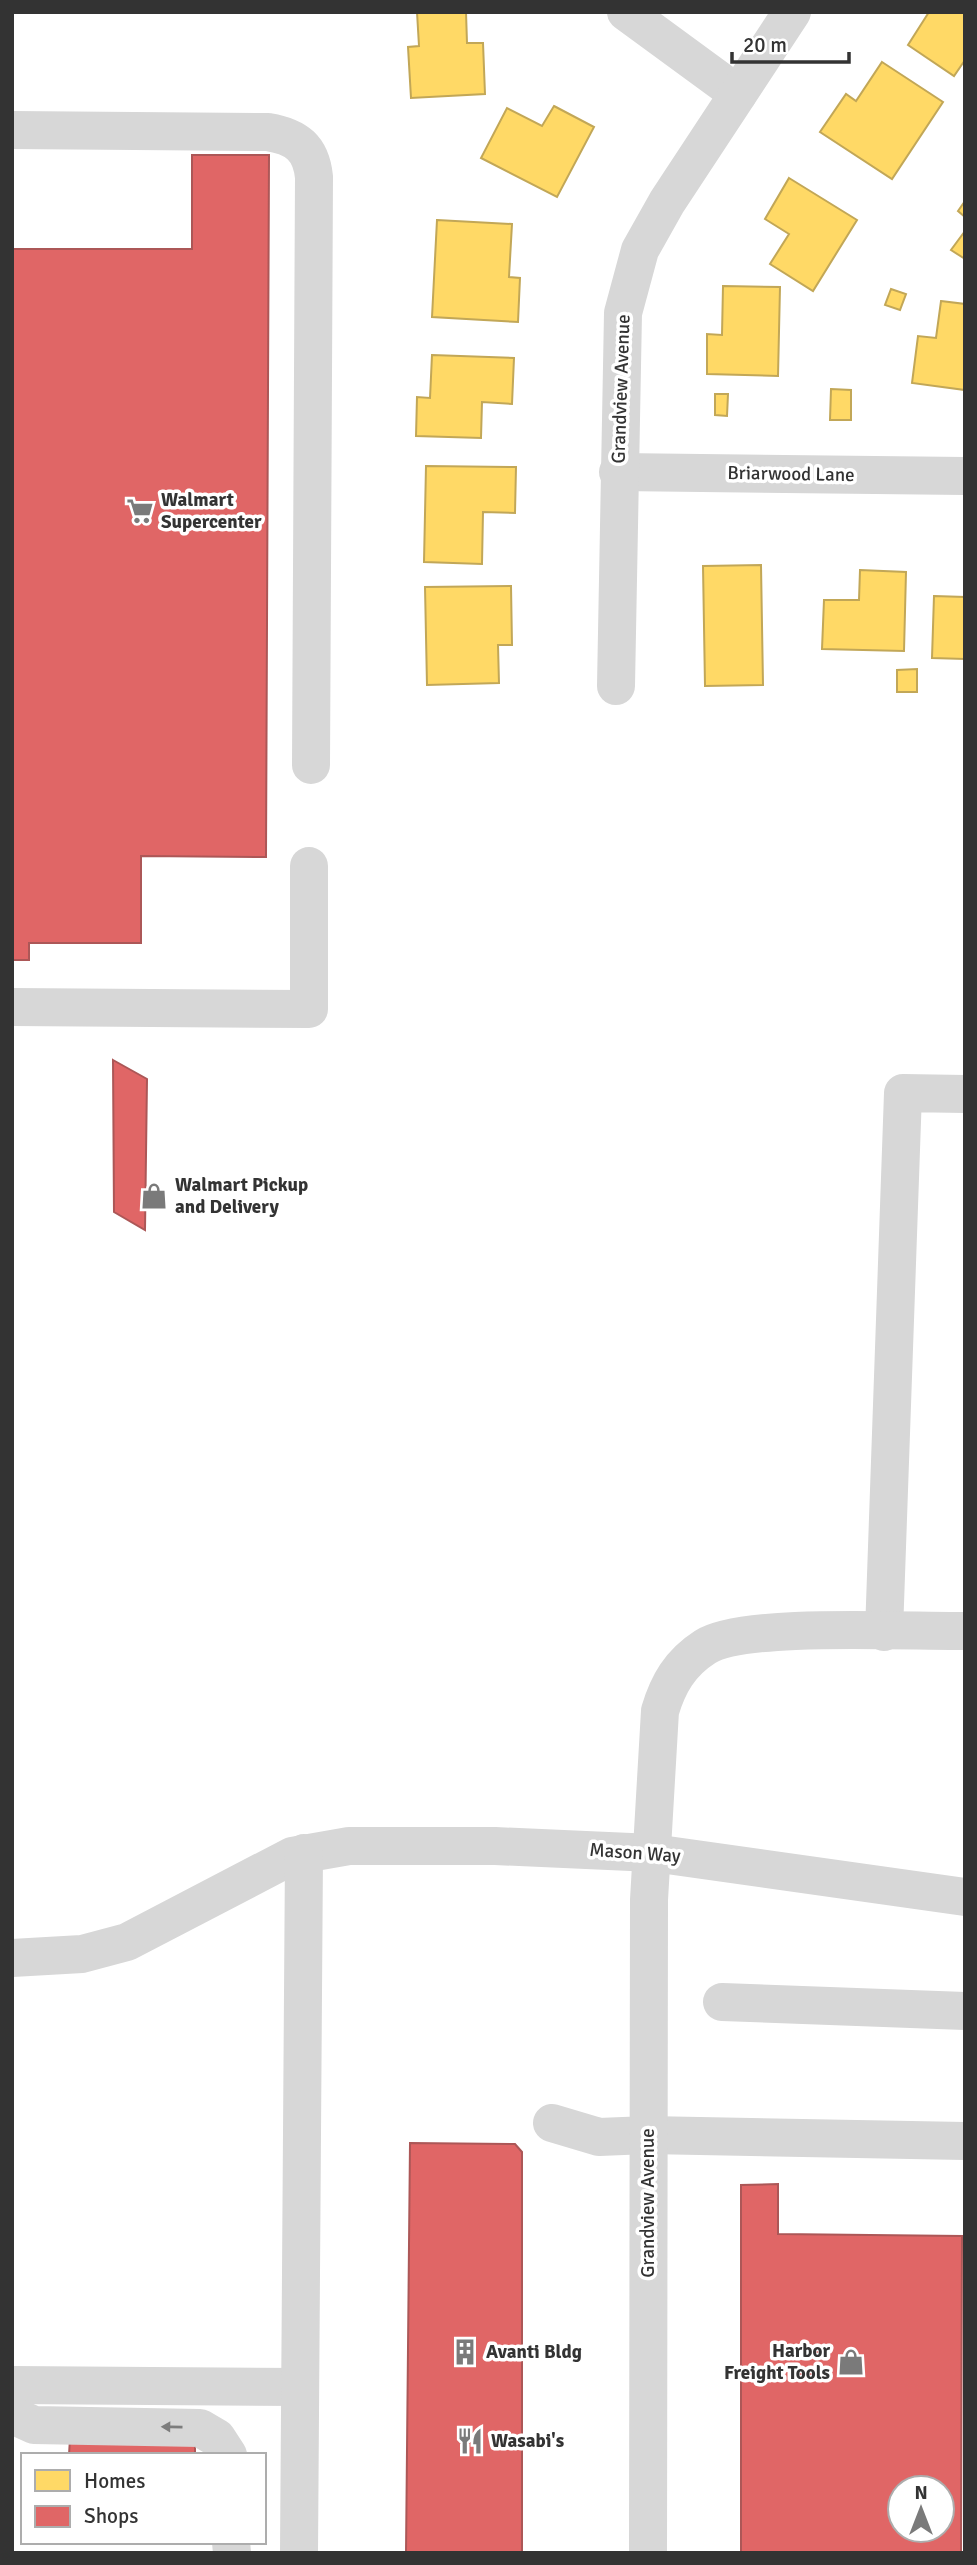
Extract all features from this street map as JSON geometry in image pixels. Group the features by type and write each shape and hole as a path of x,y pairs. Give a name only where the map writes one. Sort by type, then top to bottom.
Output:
{"street":[{"path":"626,12 738,94"},
{"name":"Grandview Avenue","path":"616,686 623,313 640,250 792,12"},
{"path":"12,130 268,132 298,141 307,149 314,177 311,765"},
{"name":"Briarwood Lane","path":"618,472 965,476"},
{"path":"12,1007 309,1009 309,866"},
{"path":"884,1632 903,1093 965,1094"},
{"name":"Grandview Avenue","path":"648,2553 649,1900 660,1711 667,1685 687,1662 706,1646 730,1636 965,1631"},
{"name":"Mason Way","path":"12,1958 82,1954 127,1942 249,1876 304,1853 349,1846 495,1846 653,1853 965,1897"},
{"path":"299,2553 304,1853"},
{"path":"722,2002 965,2011"},
{"path":"552,2123 598,2137 648,2135 965,2141"},
{"path":"12,2385 300,2387"},
{"path":"12,2415 34,2425 200,2428 217,2438 227,2453"}],"building: Homes":[{"path":"417,12 466,12 467,43 483,43 485,94 411,98 408,47 419,46"},
{"path":"929,12 965,12 965,60 954,76 908,45"},
{"path":"882,62 943,102 892,179 820,132 846,94 856,101"},
{"path":"554,106 594,127 557,197 481,158 507,108 542,126"},
{"path":"789,178 857,220 813,291 770,264 789,234 765,219"},
{"path":"965,201 965,217 958,211"},
{"path":"437,220 512,224 509,277 520,278 518,322 432,317"},
{"path":"965,231 965,259 951,250"},
{"path":"723,286 780,287 778,376 707,374 707,334 722,335"},
{"path":"891,289 906,294 900,310 885,305"},
{"path":"941,301 965,304 965,390 912,383 918,336 936,338"},
{"path":"432,355 514,358 512,404 482,402 481,438 416,436 417,397 430,398"},
{"path":"831,389 851,390 851,420 830,420"},
{"path":"715,394 728,394 727,416 715,415"},
{"path":"426,466 516,467 515,513 483,512 482,564 424,562"},
{"path":"761,565 763,685 705,686 703,566"},
{"path":"860,570 906,572 904,651 822,649 824,600 859,600"},
{"path":"511,586 512,645 498,645 499,683 427,685 425,587"},
{"path":"934,596 965,597 965,659 932,658"},
{"path":"917,669 917,692 897,692 897,670"}],"building: Shops":[{"name":"Walmart Supercenter","path":"192,155 269,155 266,857 141,856 141,943 29,943 29,960 12,960 12,249 192,249"},
{"path":"113,1060 147,1079 145,1230 114,1212"},
{"name":"Avanti Bldg","path":"410,2143 515,2144 522,2152 522,2553 406,2553"},
{"name":"Harbor Freight Tools","path":"778,2184 778,2234 962,2236 961,2553 741,2553 741,2185"},
{"path":"70,2438 195,2438 195,2453 69,2453"}],"place":[{"name":"Walmart Supercenter","path":"140,511"},
{"name":"Walmart Pickup and Delivery","path":"154,1196"},
{"name":"Avanti Bldg","path":"465,2352"},
{"name":"Harbor Freight Tools","path":"851,2362"},
{"name":"Wasabi's","path":"470,2441"}]}
